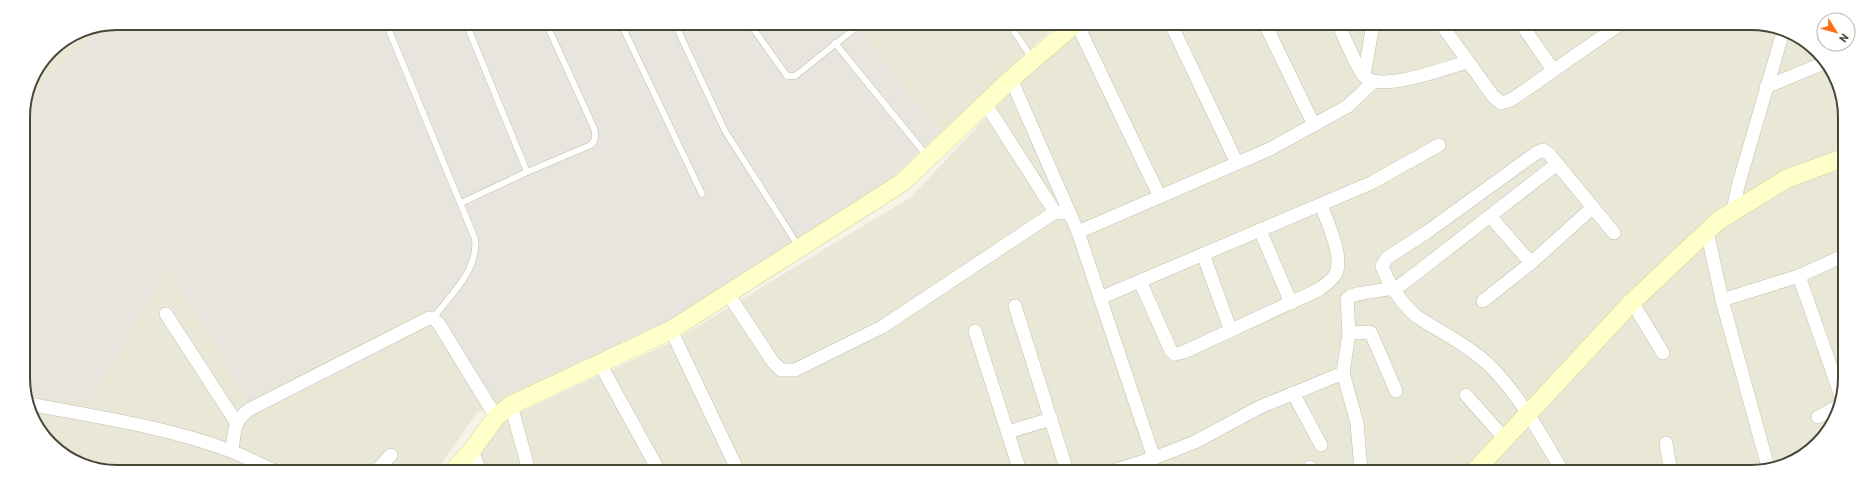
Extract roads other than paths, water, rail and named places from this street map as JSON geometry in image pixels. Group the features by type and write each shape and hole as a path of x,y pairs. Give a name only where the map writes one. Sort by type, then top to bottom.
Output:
{"street":[{"path":"458,465 472,450 496,417 512,406 671,330 903,182 1011,79 1069,30"},
{"path":"1079,30 1159,195"},
{"path":"1174,30 1237,163"},
{"path":"1268,30 1314,125"},
{"path":"1341,30 1368,79 1385,83 1398,81 1467,62"},
{"path":"1078,232 1159,195 1270,149 1348,106 1368,79 1372,30"},
{"path":"1445,30 1493,96 1501,103 1511,100 1608,30"},
{"path":"1525,30 1553,70"},
{"path":"1733,211 1738,186 1782,36"},
{"path":"1766,87 1820,65"},
{"path":"1011,79 1078,232 1154,458"},
{"path":"985,103 1056,212"},
{"path":"1100,298 1371,183 1439,145"},
{"path":"1559,465 1518,399 1490,366 1470,351 1416,316 1393,290 1382,266 1387,258 1427,232 1536,153 1546,151 1614,233"},
{"path":"1481,465 1632,302 1707,231 1733,211 1786,179 1838,160"},
{"path":"1360,465 1357,423 1343,373 1349,333 1347,299 1349,297 1393,290 1415,275 1557,164"},
{"path":"1140,281 1173,353 1184,352 1318,290 1335,274 1337,256 1336,246 1321,205"},
{"path":"1483,302 1531,263 1592,208"},
{"path":"728,294 773,362 781,370 789,372 882,327 1056,212 1063,213 1070,211"},
{"path":"1490,216 1531,263"},
{"path":"1260,230 1291,303"},
{"path":"1707,231 1722,300 1767,463"},
{"path":"1203,254 1231,331"},
{"path":"1722,300 1799,276 1838,258"},
{"path":"1799,276 1838,386"},
{"path":"1632,302 1663,353"},
{"path":"1015,306 1065,465"},
{"path":"166,314 236,422"},
{"path":"232,451 236,422 241,415 250,409 425,319 432,318 439,324 496,417"},
{"path":"671,330 735,465"},
{"path":"975,331 1018,465"},
{"path":"1349,333 1371,333 1396,391"},
{"path":"600,364 656,465"},
{"path":"1132,465 1195,442 1260,406 1343,373"},
{"path":"1293,393 1321,445"},
{"path":"1466,395 1505,439"},
{"path":"35,405 147,427 232,451 262,465"},
{"path":"512,406 527,465"},
{"path":"1818,417 1831,410"},
{"path":"1008,432 1051,419"},
{"path":"1666,443 1670,465"},
{"path":"472,450 478,465"},
{"path":"381,465 390,455"}],"lane":[{"path":"389,30 475,239 474,255 470,267 432,318"},
{"path":"469,30 527,172"},
{"path":"460,203 527,172 591,146 596,135 549,30"},
{"path":"624,30 702,194"},
{"path":"678,30 725,131 800,248"},
{"path":"754,30 789,77 795,76 853,30"},
{"path":"1013,30 1032,60"},
{"path":"835,43 928,158"}]}
